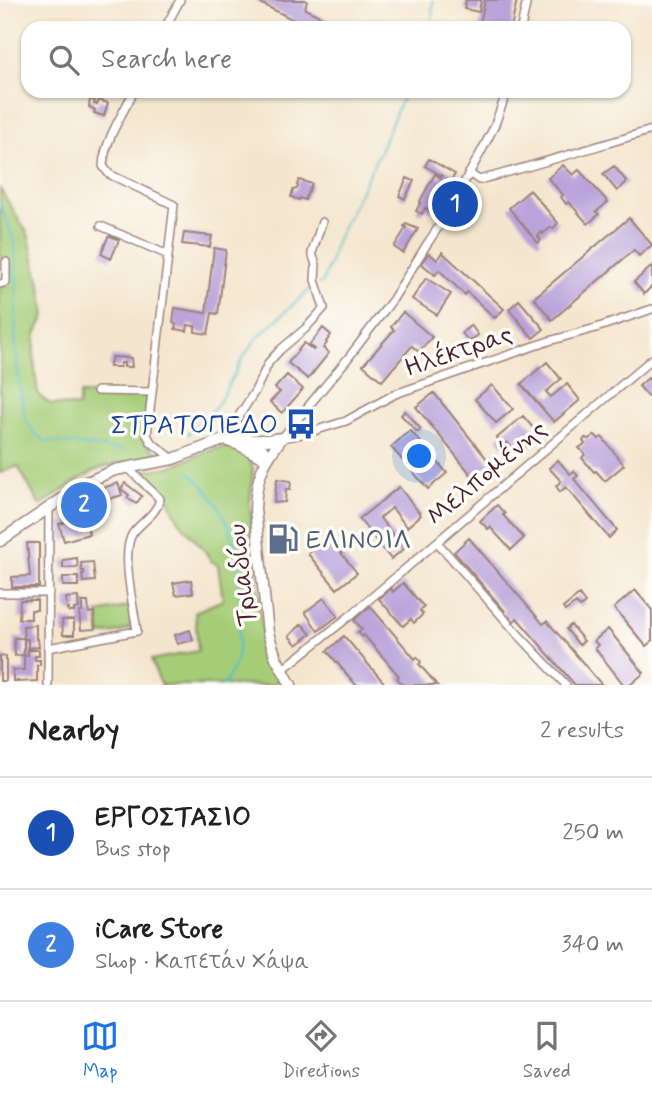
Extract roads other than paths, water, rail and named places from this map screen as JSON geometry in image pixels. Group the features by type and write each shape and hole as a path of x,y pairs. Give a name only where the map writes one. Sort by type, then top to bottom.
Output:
{"main road":[{"path":"0,541 87,482 108,472 173,459 230,437 250,444 261,457 267,458"},
{"path":"215,443 250,444 282,438"},
{"name":"Τριαδίου","path":"282,438 260,471 255,509 272,648 291,685"},
{"path":"250,444 257,469 260,471"}],"street":[{"path":"169,21 180,0"},
{"path":"522,21 527,0"},
{"path":"130,98 110,138 103,166 109,174 174,205 148,439 173,459"},
{"path":"282,438 393,299 444,219 494,127 504,98"},
{"path":"469,173 479,180 652,130"},
{"path":"230,437 269,362 324,308 315,280 316,264 312,253 322,222"},
{"path":"100,226 168,255"},
{"path":"0,284 7,280 6,262"},
{"name":"Ηλέκτρας","path":"282,438 346,421 395,394 539,344 652,309"},
{"name":"Μελπομένης","path":"282,670 351,615 652,359"},
{"path":"97,391 152,392"},
{"path":"48,648 137,631 128,545 132,534 152,514 160,501 127,467"},
{"path":"48,685 49,508"},
{"path":"437,542 566,685"},
{"path":"0,593 49,593"}],"waterway":[{"path":"431,21 433,0"},
{"path":"319,284 322,283 335,244 402,98"},
{"path":"0,204 15,243 15,335 25,419 34,433 45,441 124,450"},
{"path":"188,434 217,406 257,338 314,286"},
{"path":"188,471 217,503 233,540 237,560 240,601 238,652 224,685"}],"place":[{"name":"ΕΡΓΟΣΤΑΣΙΟ","path":"455,204"},
{"name":"ΣΤΡΑΤΟΠΕΔΟ","path":"301,424"},
{"name":"iCare Store","path":"84,505"},
{"name":"ΕΛΙΝΟΙΛ","path":"283,539"}]}
